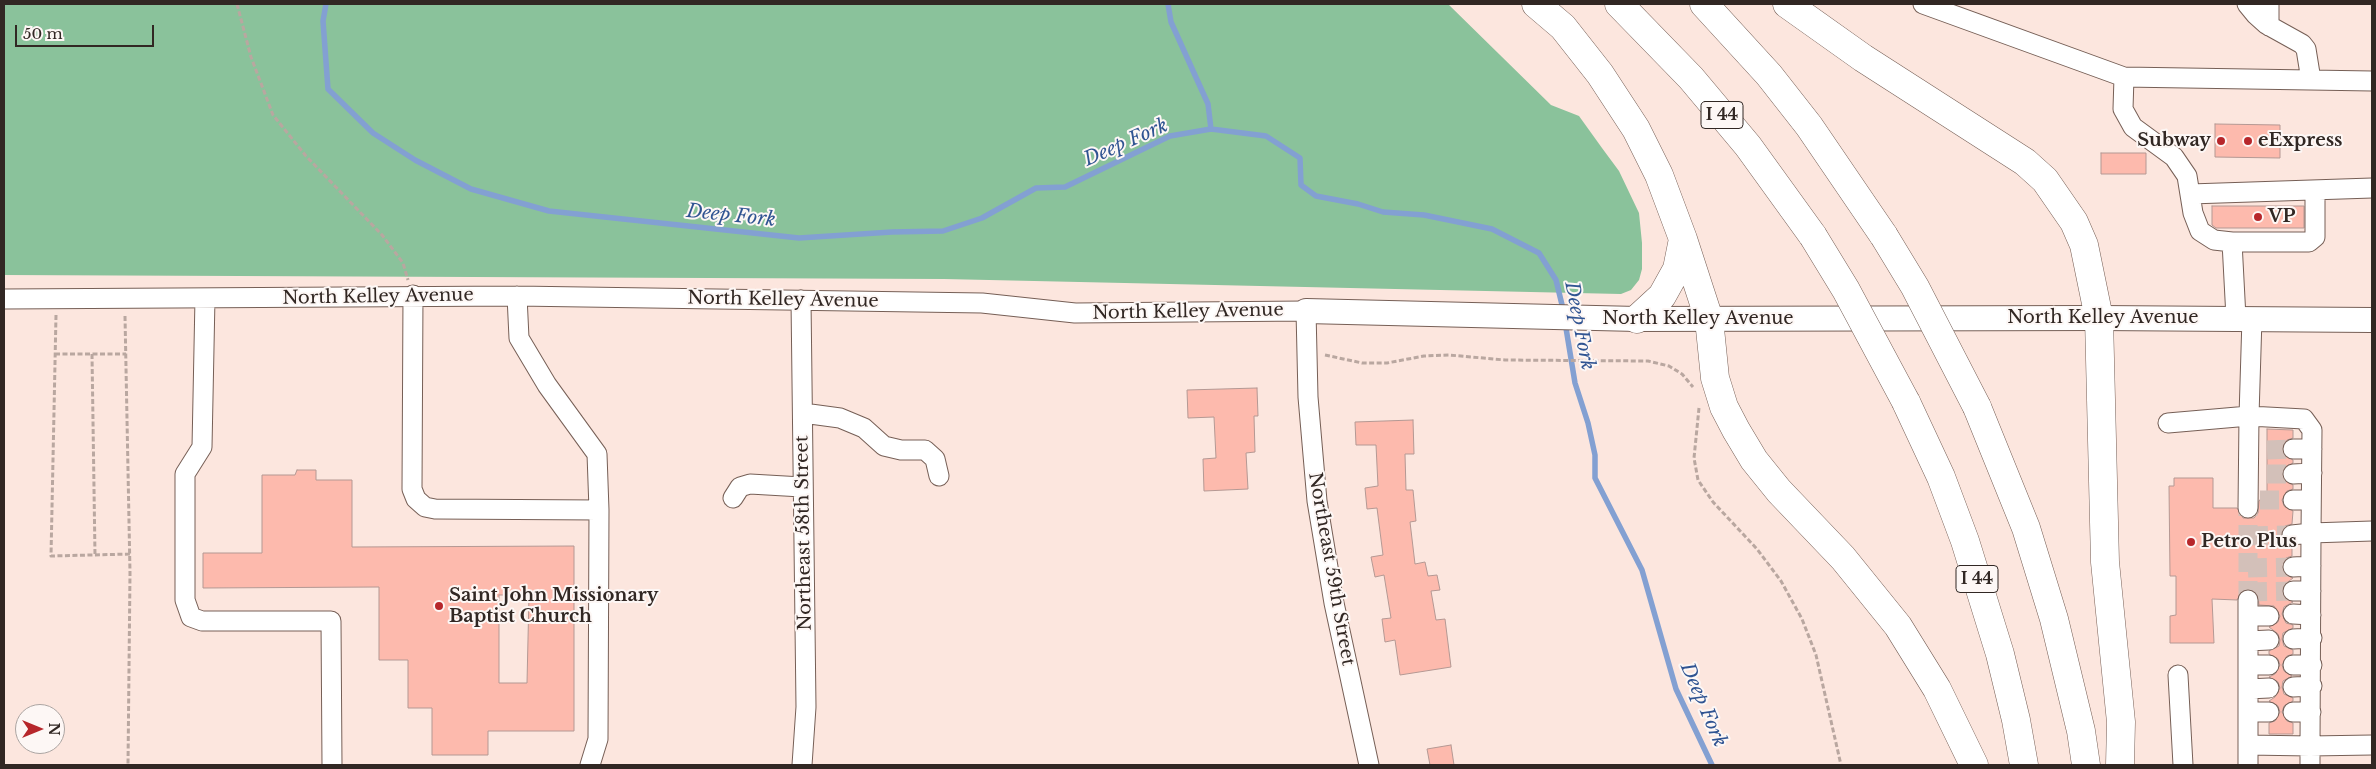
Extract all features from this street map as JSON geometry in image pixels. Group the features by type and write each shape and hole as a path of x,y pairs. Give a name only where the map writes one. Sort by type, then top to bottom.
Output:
{"highway":[{"path":"1536,4 1563,27 1600,74 1636,129 1659,176 1683,239 1709,319 1715,378 1724,407 1736,430 1754,460 1779,491 1843,558 1898,626 1937,689 1974,765"},
{"name":"I 44","path":"1619,4 1692,78 1748,146 1813,236 1846,290 1906,402 1940,477 1965,541 2000,654 2016,720 2024,765"},
{"path":"1704,4 1768,75 1809,126 1884,236 1915,287 1977,407 2026,528 2051,610 2081,731 2086,765"},
{"path":"1788,4 1863,58 2025,162 2045,180 2070,216 2084,245 2099,318 2101,475 2105,562 2121,722 2120,765"},
{"path":"1637,319 1662,296 1677,269 1683,239"}],"main road":[{"name":"North Kelley Avenue","path":"1306,311 1637,319 2244,318 2372,320"}],"street":[{"path":"1923,4 2124,77 2372,81"},
{"path":"2247,4 2256,16 2268,26 2302,44 2306,50 2311,80"},
{"path":"2268,26 2269,4"},
{"path":"2124,77 2123,109 2133,127 2174,157 2187,176 2193,213 2200,231 2214,240 2232,242 2309,242 2315,238 2315,190"},
{"path":"2190,194 2372,188"},
{"path":"2232,242 2244,318 2249,416 2258,450 2258,474 2252,503"},
{"name":"North Kelley Avenue","path":"4,299 413,295 982,303 1075,313 1306,311"},
{"path":"413,295 412,490 416,499 425,507 435,509 599,510"},
{"path":"517,296 519,338 546,385 597,454 599,510 598,739 590,765"},
{"path":"205,298 202,447 185,474 185,600 191,617 202,621 331,621 333,765"},
{"name":"Northeast 58th Street","path":"802,300 802,487 806,707 802,765"},
{"name":"Northeast 59th Street","path":"1306,311 1308,398 1317,501 1334,603 1369,765"},
{"path":"803,413 840,418 864,428 884,446 901,450 925,450 935,459 939,476"},
{"path":"2168,423 2249,416 2304,419 2312,430 2302,449 2312,473 2302,500 2311,533 2312,686 2310,765"},
{"path":"2293,474 2312,473"},
{"path":"733,498 740,487 750,484 802,487"},
{"path":"2292,535 2372,531"},
{"path":"2292,567 2311,566"},
{"path":"2292,592 2311,591"},
{"path":"2248,765 2248,608 2269,616"},
{"path":"2292,614 2311,615"},
{"path":"2292,639 2312,638"},
{"path":"2248,641 2269,640"},
{"path":"2248,665 2269,665"},
{"path":"2292,665 2312,665"},
{"path":"2178,675 2183,765"},
{"path":"2292,687 2312,686"},
{"path":"2248,689 2268,688"},
{"path":"2248,712 2268,712"},
{"path":"2292,712 2311,712"},
{"path":"2248,745 2372,745"}],"path":[{"path":"237,4 251,56 273,114 306,156 382,236 403,263 413,295"},
{"path":"56,298 52,556 130,554"},
{"path":"125,298 130,554 128,765"},
{"path":"1307,351 1362,363 1387,364 1424,356 1441,355 1505,360 1648,361 1669,366 1682,374 1696,394"},
{"path":"56,354 126,354"},
{"path":"92,354 95,555"},
{"path":"1698,401 1699,418 1694,458 1698,480 1713,502 1757,549 1781,581 1802,619 1816,655 1841,765"}],"green space":[{"path":"4,4 1448,4 1551,105 1579,116 1619,171 1639,213 1642,269 1639,280 1631,290 1621,294 944,279 4,275"}],"building":[{"name":"eExpress","path":"2215,124 2280,125 2280,158 2215,157"},
{"path":"2101,153 2146,153 2146,174 2101,174"},
{"name":"VP","path":"2212,206 2304,206 2304,228 2216,228 2212,225"},
{"path":"1257,388 1258,416 1254,416 1255,452 1246,453 1248,489 1204,491 1203,459 1216,458 1214,417 1188,418 1187,390"},
{"path":"1413,420 1414,454 1405,454 1406,490 1413,490 1416,521 1410,522 1415,564 1425,562 1428,576 1437,575 1440,590 1431,591 1436,620 1445,619 1451,667 1400,675 1395,640 1385,642 1382,619 1391,618 1384,575 1375,577 1371,557 1383,555 1377,508 1367,509 1365,488 1378,486 1376,445 1356,445 1355,422"},
{"path":"2267,429 2293,430 2293,438 2287,440 2282,449 2284,455 2293,460 2293,463 2283,468 2282,474 2284,480 2293,485 2293,489 2287,491 2282,500 2284,506 2293,511 2292,524 2285,526 2281,536 2283,542 2292,546 2292,556 2286,558 2282,567 2284,574 2293,578 2284,585 2282,591 2284,597 2293,602 2284,607 2282,614 2286,623 2293,625 2293,628 2283,633 2282,639 2284,646 2293,650 2293,654 2287,656 2282,665 2284,671 2292,676 2283,681 2282,687 2284,694 2293,698 2293,701 2284,706 2282,712 2287,721 2293,723 2293,734 2269,734 2269,723 2275,721 2280,712 2278,706 2269,701 2275,697 2280,688 2278,682 2269,677 2275,674 2280,665 2278,659 2269,654 2269,651 2279,646 2280,640 2278,634 2269,627 2278,622 2280,616 2274,606 2259,605 2258,595 2254,591 2243,590 2237,600 2212,599 2214,643 2170,643 2170,616 2176,615 2176,576 2170,576 2169,486 2174,486 2174,478 2213,478 2213,508 2237,508 2243,518 2254,518 2258,513 2259,501 2267,491"},
{"name":"Saint John Missionary Baptist Church","path":"297,470 316,470 316,480 352,480 352,547 574,546 574,731 488,731 488,755 432,755 432,708 408,708 408,660 379,660 379,587 203,588 203,553 262,553 262,475 295,475","holes":["499,595 529,595 527,683 499,683"]},
{"path":"1451,745 1454,765 1430,765 1427,749"}],"waterway":[{"name":"Deep Fork","path":"326,4 323,21 328,89 373,133 415,160 471,189 549,211 799,238 943,231 982,218 1036,188 1065,187 1170,136 1211,129 1266,136 1300,158 1301,185 1316,196 1358,204 1383,212 1424,215 1492,229 1539,253 1556,280 1564,313"},
{"path":"1168,4 1171,22 1208,104 1211,129"},
{"name":"Deep Fork","path":"1565,322 1575,383 1588,423 1595,455 1595,478 1642,570 1676,689 1712,765"}],"tunnel":[{"path":"2267,450 2293,449"},
{"path":"2267,474 2293,474"},
{"path":"2260,500 2293,500"},
{"path":"2248,508 2248,600"},
{"path":"2249,536 2292,535"},
{"path":"2248,568 2293,567"},
{"path":"2248,592 2293,591"}],"place":[{"name":"Subway","path":"2221,141"},
{"name":"eExpress","path":"2248,141"},
{"name":"VP","path":"2258,217"},
{"name":"Petro Plus","path":"2191,542"},
{"name":"Saint John Missionary Baptist Church","path":"439,606"}]}
